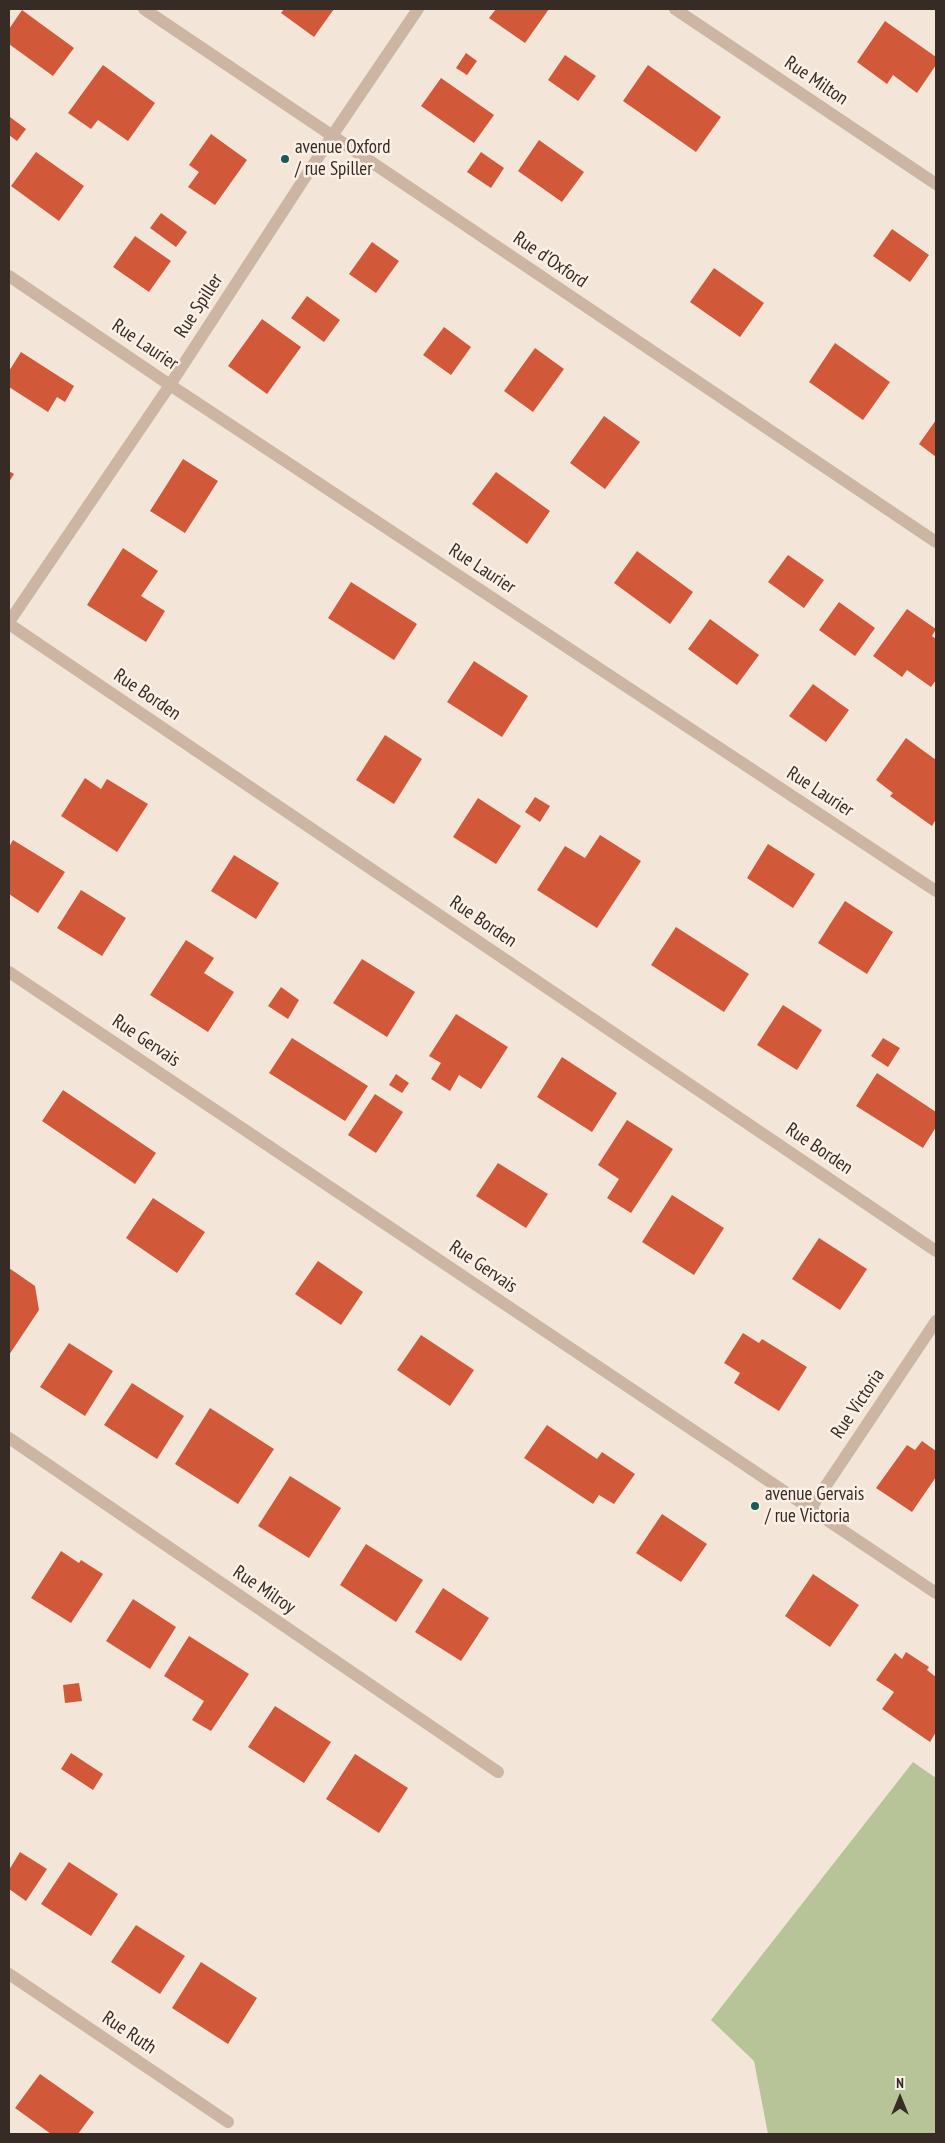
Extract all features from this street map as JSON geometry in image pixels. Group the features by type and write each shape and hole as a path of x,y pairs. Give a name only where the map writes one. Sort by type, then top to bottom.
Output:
{"street":[{"name":"Rue d'Oxford","path":"144,9 936,542"},
{"name":"Rue Spiller","path":"9,623 170,385 332,136 418,9"},
{"name":"Rue Milton","path":"675,9 936,184"},
{"name":"Rue Laurier","path":"9,276 170,385 936,892"},
{"name":"Rue Borden","path":"9,623 936,1250"},
{"name":"Rue Gervais","path":"9,972 936,1593"},
{"name":"Rue Victoria","path":"811,1508 936,1321"},
{"name":"Rue Milroy","path":"9,1438 498,1772"},
{"name":"Rue Ruth","path":"9,1974 228,2122"}],"green space":[{"path":"913,1762 936,1778 936,2134 768,2134 754,2061 711,2020"}],"building":[{"path":"284,9 334,9 314,37 281,13"},
{"path":"496,9 549,9 525,43 489,18"},
{"path":"22,10 74,48 53,76 9,44 9,29"},
{"path":"885,21 936,57 936,65 917,93 893,75 887,84 857,62"},
{"path":"466,53 477,61 467,75 456,68"},
{"path":"565,55 596,76 578,101 548,80"},
{"path":"103,65 155,103 128,141 98,120 91,129 68,113"},
{"path":"648,65 721,117 696,152 623,101"},
{"path":"441,78 494,115 474,143 421,106"},
{"path":"10,117 26,129 17,141 9,135"},
{"path":"211,134 247,160 215,205 188,187 199,172 189,165"},
{"path":"539,140 584,172 562,202 518,171"},
{"path":"36,152 84,186 59,221 11,186"},
{"path":"481,152 504,168 491,188 467,172"},
{"path":"161,213 187,232 176,247 150,228"},
{"path":"892,229 929,255 910,282 873,256"},
{"path":"135,236 171,261 149,292 113,267"},
{"path":"372,242 399,261 376,293 349,274"},
{"path":"714,268 764,303 740,337 690,302"},
{"path":"307,296 340,320 324,342 291,318"},
{"path":"262,319 301,347 267,394 228,366"},
{"path":"444,327 471,347 451,375 423,355"},
{"path":"835,343 890,382 863,420 809,382"},
{"path":"535,348 564,369 533,412 504,391"},
{"path":"21,352 74,386 65,402 57,397 48,412 9,387 9,371"},
{"path":"604,416 640,442 605,489 570,463"},
{"path":"936,420 936,457 919,444"},
{"path":"183,459 218,481 185,533 150,511"},
{"path":"9,471 14,474 9,482"},
{"path":"496,472 550,511 527,544 472,504"},
{"path":"123,548 158,571 141,596 165,611 146,642 87,605"},
{"path":"637,551 693,592 670,624 614,583"},
{"path":"788,555 824,580 804,608 768,582"},
{"path":"351,582 417,624 394,660 328,618"},
{"path":"839,602 875,628 855,656 819,630"},
{"path":"907,609 936,629 932,636 936,639 936,680 931,687 907,670 902,677 873,656"},
{"path":"710,619 759,655 737,685 688,649"},
{"path":"474,661 528,696 502,737 447,702"},
{"path":"813,684 849,710 826,742 789,716"},
{"path":"385,735 422,759 394,804 356,780"},
{"path":"906,738 936,760 936,819 932,826 890,796 893,793 876,780"},
{"path":"85,778 101,789 107,779 148,804 117,852 61,816"},
{"path":"535,797 550,806 540,822 525,812"},
{"path":"478,798 521,826 496,864 453,837"},
{"path":"600,835 641,861 597,928 537,890 565,846 585,858"},
{"path":"13,840 65,872 38,913 9,894 9,847"},
{"path":"768,844 815,874 793,908 747,878"},
{"path":"234,855 279,883 256,919 211,891"},
{"path":"81,890 126,918 102,956 57,928"},
{"path":"845,901 893,932 867,974 818,943"},
{"path":"676,927 749,974 724,1012 651,965"},
{"path":"186,940 214,958 204,973 234,992 208,1032 150,995"},
{"path":"362,959 415,992 387,1037 333,1003"},
{"path":"281,987 299,1000 288,1019 268,1006"},
{"path":"783,1005 822,1030 797,1070 757,1045"},
{"path":"456,1014 508,1047 481,1089 459,1075 450,1091 431,1079 441,1063 429,1056"},
{"path":"292,1038 368,1086 345,1121 269,1073"},
{"path":"883,1038 900,1048 888,1067 871,1056"},
{"path":"562,1057 617,1093 592,1132 537,1097"},
{"path":"877,1073 936,1112 936,1127 923,1148 856,1106"},
{"path":"396,1074 409,1083 402,1093 389,1085"},
{"path":"63,1090 156,1153 135,1184 42,1121"},
{"path":"375,1094 403,1112 376,1153 348,1135"},
{"path":"627,1120 673,1149 631,1213 607,1198 619,1179 598,1165"},
{"path":"498,1163 548,1194 526,1228 476,1196"},
{"path":"672,1195 724,1228 694,1275 642,1242"},
{"path":"153,1198 205,1232 177,1273 126,1238"},
{"path":"819,1238 867,1269 840,1310 792,1279"},
{"path":"318,1261 363,1292 341,1325 295,1294"},
{"path":"9,1268 35,1286 39,1310 9,1355"},
{"path":"743,1333 759,1343 762,1339 807,1367 779,1411 734,1383 740,1373 724,1363"},
{"path":"421,1335 474,1370 450,1406 397,1370"},
{"path":"69,1343 113,1371 85,1416 40,1387"},
{"path":"132,1383 184,1416 157,1459 104,1425"},
{"path":"210,1408 274,1449 238,1504 175,1464"},
{"path":"547,1425 597,1459 602,1452 635,1474 614,1504 599,1495 593,1504 524,1458"},
{"path":"922,1441 936,1451 936,1477 912,1512 876,1488 907,1445 915,1450"},
{"path":"290,1476 341,1508 309,1558 258,1526"},
{"path":"662,1514 707,1544 681,1582 636,1553"},
{"path":"366,1544 423,1580 396,1622 340,1585"},
{"path":"61,1551 79,1563 81,1560 103,1574 71,1623 31,1598"},
{"path":"813,1574 859,1605 830,1647 785,1616"},
{"path":"443,1588 489,1618 461,1661 415,1632"},
{"path":"133,1599 176,1627 150,1669 106,1641"},
{"path":"189,1636 249,1674 211,1731 192,1720 204,1701 164,1676"},
{"path":"906,1652 929,1667 927,1670 936,1677 936,1732 930,1742 882,1709 894,1692 876,1680 895,1653 902,1659"},
{"path":"79,1683 82,1701 65,1703 63,1685"},
{"path":"275,1706 331,1742 304,1783 248,1747"},
{"path":"71,1753 103,1774 93,1790 61,1769"},
{"path":"355,1754 408,1788 379,1833 326,1799"},
{"path":"20,1852 47,1869 26,1901 9,1889 9,1870"},
{"path":"69,1862 118,1894 91,1936 41,1904"},
{"path":"136,1925 185,1956 160,1994 111,1962"},
{"path":"201,1962 257,1998 228,2044 172,2008"},
{"path":"40,2074 94,2112 78,2134 51,2134 15,2108"}],"place":[{"name":"avenue Oxford / rue Spiller","path":"285,159"},
{"name":"avenue Gervais / rue Victoria","path":"755,1506"}]}
